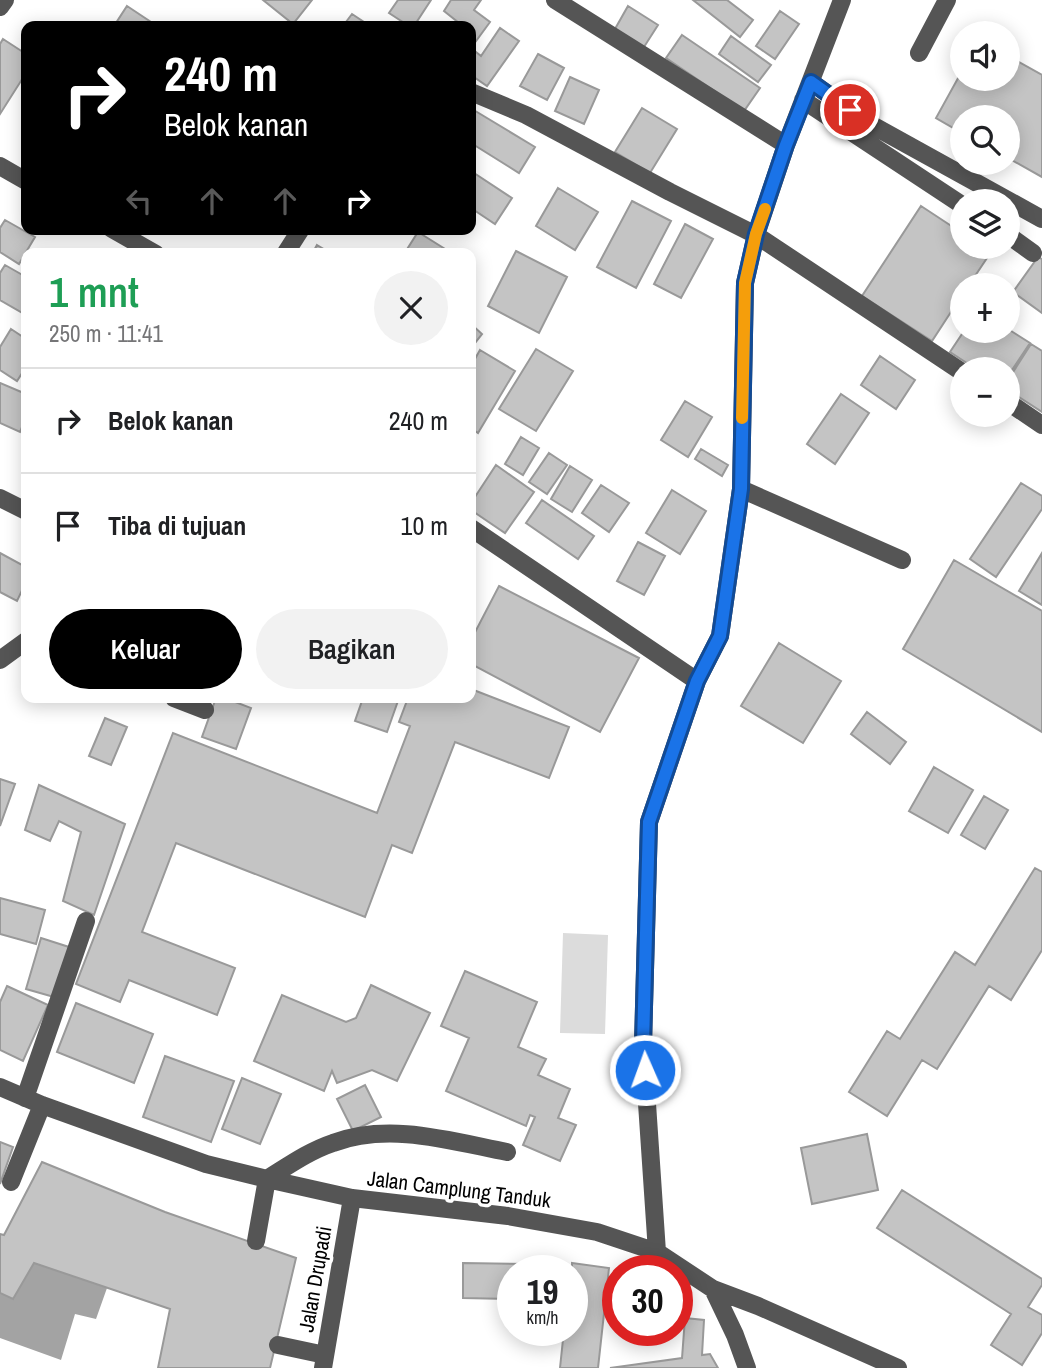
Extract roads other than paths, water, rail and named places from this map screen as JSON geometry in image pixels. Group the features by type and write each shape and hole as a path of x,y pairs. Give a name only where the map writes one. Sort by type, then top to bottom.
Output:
{"street":[{"path":"555,0 786,145"},
{"path":"657,1252 643,1044 649,822 697,681 720,636 741,489 745,283 756,234 786,145 842,0"},
{"path":"919,53 947,0"},
{"path":"811,82 870,124 1042,219"},
{"path":"476,94 526,114 670,192 756,234 950,364"},
{"path":"803,100 950,197"},
{"path":"0,166 21,178"},
{"path":"123,235 146,248"},
{"path":"1020,244 1033,253"},
{"path":"1020,410 1042,425"},
{"path":"741,489 902,560"},
{"path":"0,498 21,508"},
{"path":"476,531 697,681"},
{"path":"0,660 21,646"},
{"path":"187,703 205,710"},
{"path":"25,1098 86,921"},
{"name":"Jalan Camplung Tanduk","path":"0,1087 206,1164 267,1179 352,1198 508,1216 597,1232 657,1252 713,1289 898,1368"},
{"path":"11,1182 43,1105"},
{"path":"256,1241 267,1179 304,1156 332,1143 360,1136 414,1133 507,1152"},
{"name":"Jalan Drupadi","path":"324,1362 352,1198"},
{"path":"713,1289 747,1368"},
{"path":"278,1345 324,1362"}]}
